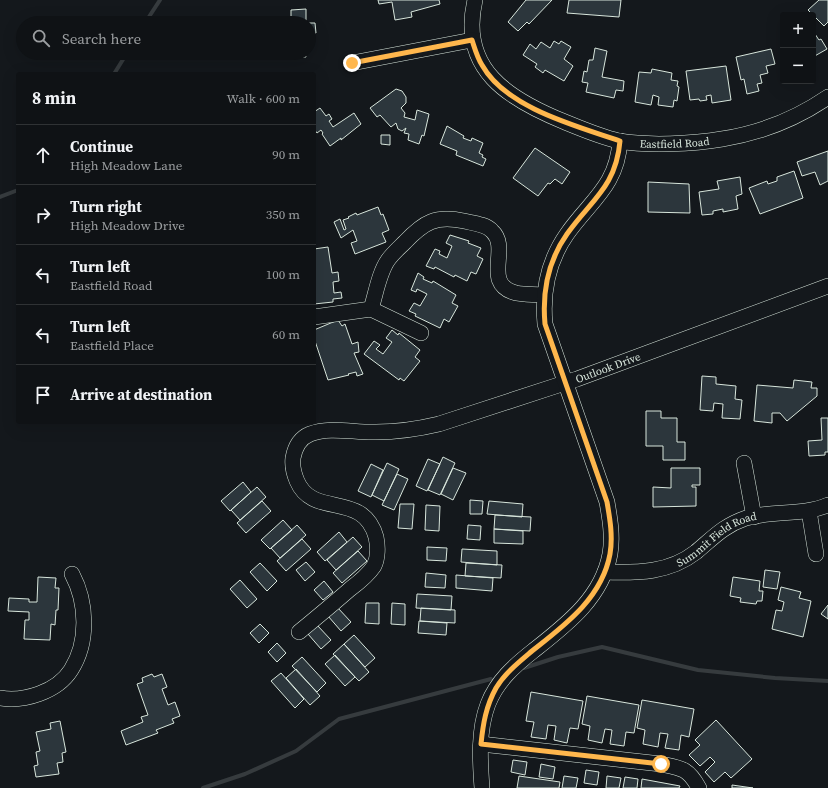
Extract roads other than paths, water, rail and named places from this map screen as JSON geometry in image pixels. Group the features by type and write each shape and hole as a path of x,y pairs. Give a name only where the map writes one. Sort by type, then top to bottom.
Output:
{"street":[{"name":"Eastfield Road","path":"474,0 471,25 472,40 482,66 490,76 508,93 552,117 620,141 664,143 692,142 745,134 797,116 828,97"},
{"path":"352,63 472,40"},
{"path":"482,788 481,744 483,723 488,704 497,687 512,668 580,611 595,593 605,572 610,553 611,526 607,502 545,324 543,295 550,268 558,248 567,234 609,181 615,169 620,141"},
{"path":"371,309 388,260 417,230 426,223 436,219 459,220 486,226 492,230 500,244 497,268 500,280 515,293 543,295"},
{"name":"Outlook Drive","path":"299,632 364,577 374,566 377,554 375,533 362,514 353,508 315,500 305,493 298,484 294,472 293,459 301,440 311,434 335,430 376,432 416,429 439,424 565,383 828,286"},
{"path":"316,317 371,309 421,333"},
{"path":"744,463 754,516"},
{"name":"Summit Field Road","path":"605,572 651,572 679,563 731,524 754,516 808,511 828,505"},
{"path":"808,511 816,554"},
{"path":"0,698 18,699 43,692 62,680 71,671 82,642 84,623 83,602 79,586 72,574"},
{"path":"481,744 661,764 684,769 692,777 699,788"}],"waterway":[{"path":"150,16 160,0"},
{"path":"115,72 123,60"},
{"path":"0,197 16,191"},
{"path":"524,668 558,657 602,647 698,670 775,678 828,681"},
{"path":"203,788 245,774 296,751 339,719 491,679"}]}
